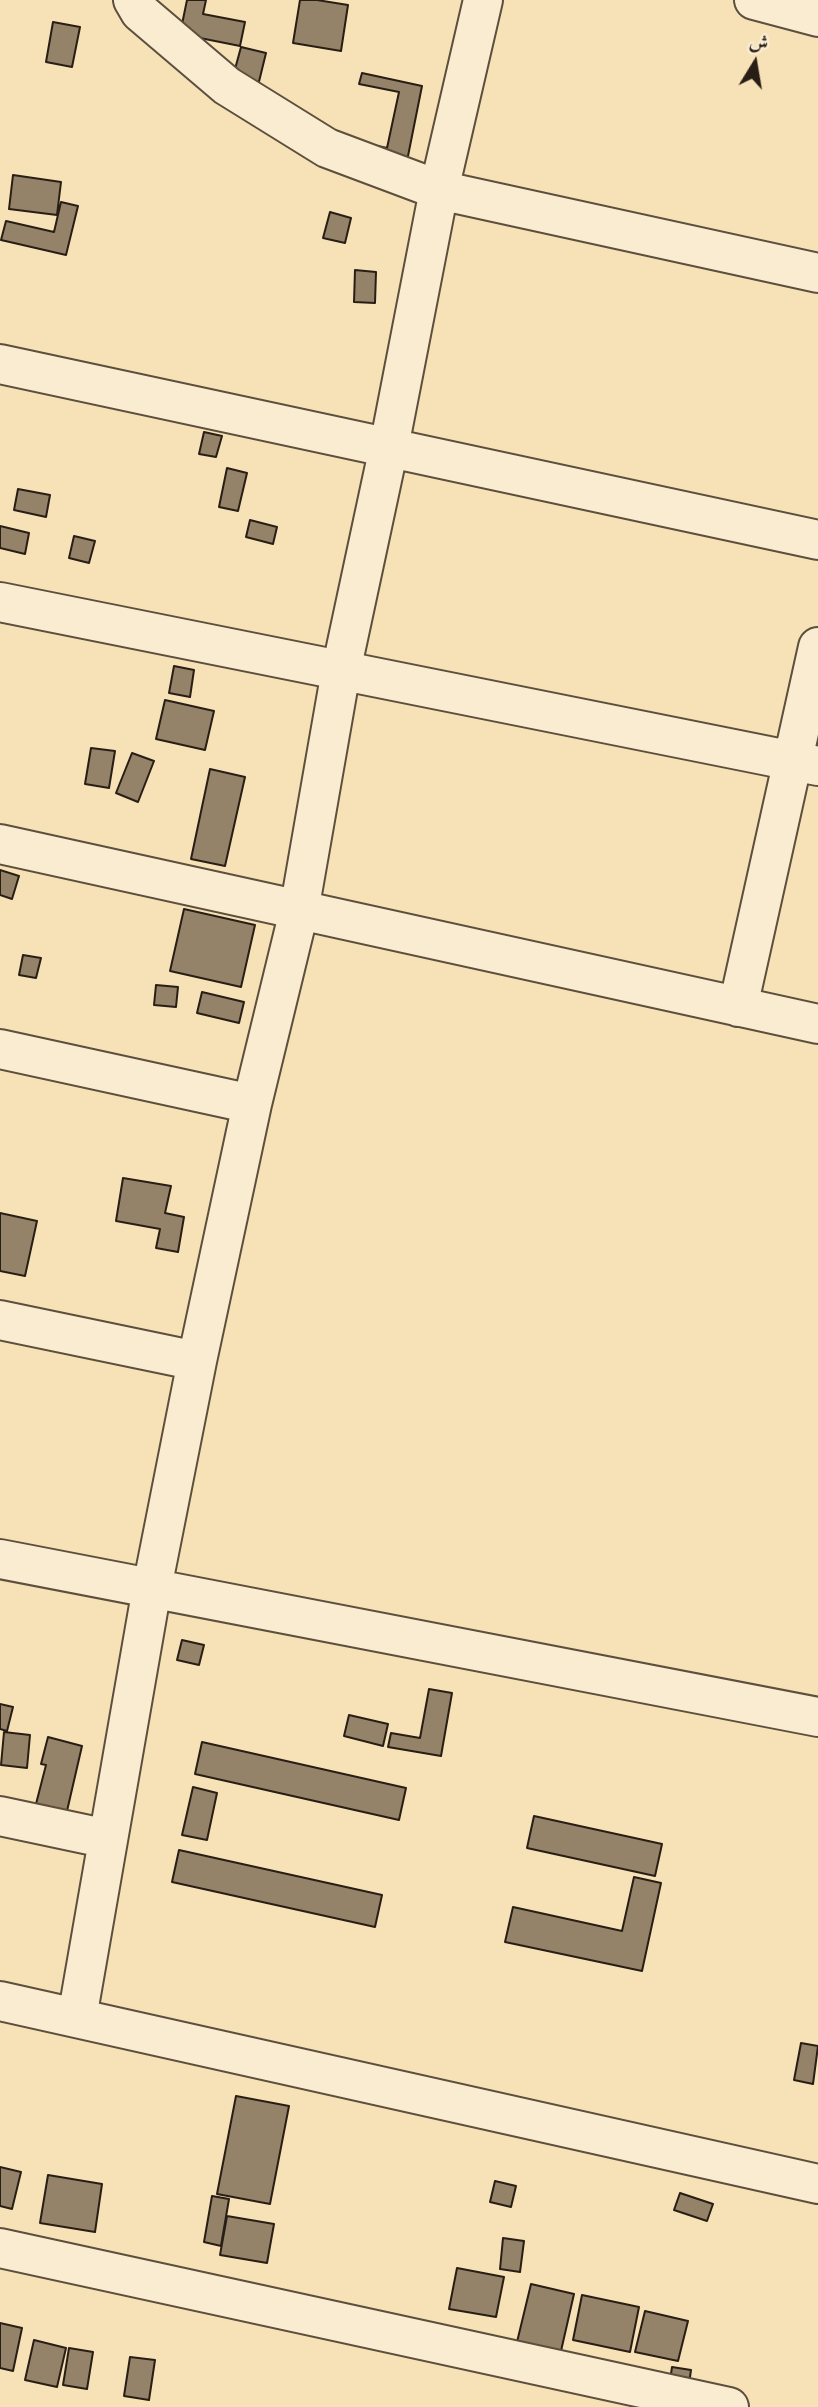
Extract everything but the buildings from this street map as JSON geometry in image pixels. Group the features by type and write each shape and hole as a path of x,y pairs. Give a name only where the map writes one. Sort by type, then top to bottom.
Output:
{"street":[{"path":"133,0 140,12 227,86 327,148 439,190 818,273"},
{"path":"77,2018 152,1588 197,1361 252,1104 299,911 341,671 389,447 439,190 483,0"},
{"path":"754,0 818,17"},
{"path":"0,364 818,540"},
{"path":"0,602 806,764"},
{"path":"738,1007 806,764 818,646"},
{"path":"0,844 818,1024"},
{"path":"0,1049 252,1104"},
{"path":"0,1321 197,1361"},
{"path":"0,1559 818,1717"},
{"path":"0,1816 108,1839"},
{"path":"0,2001 818,2184"},
{"path":"0,2248 729,2407"}]}
